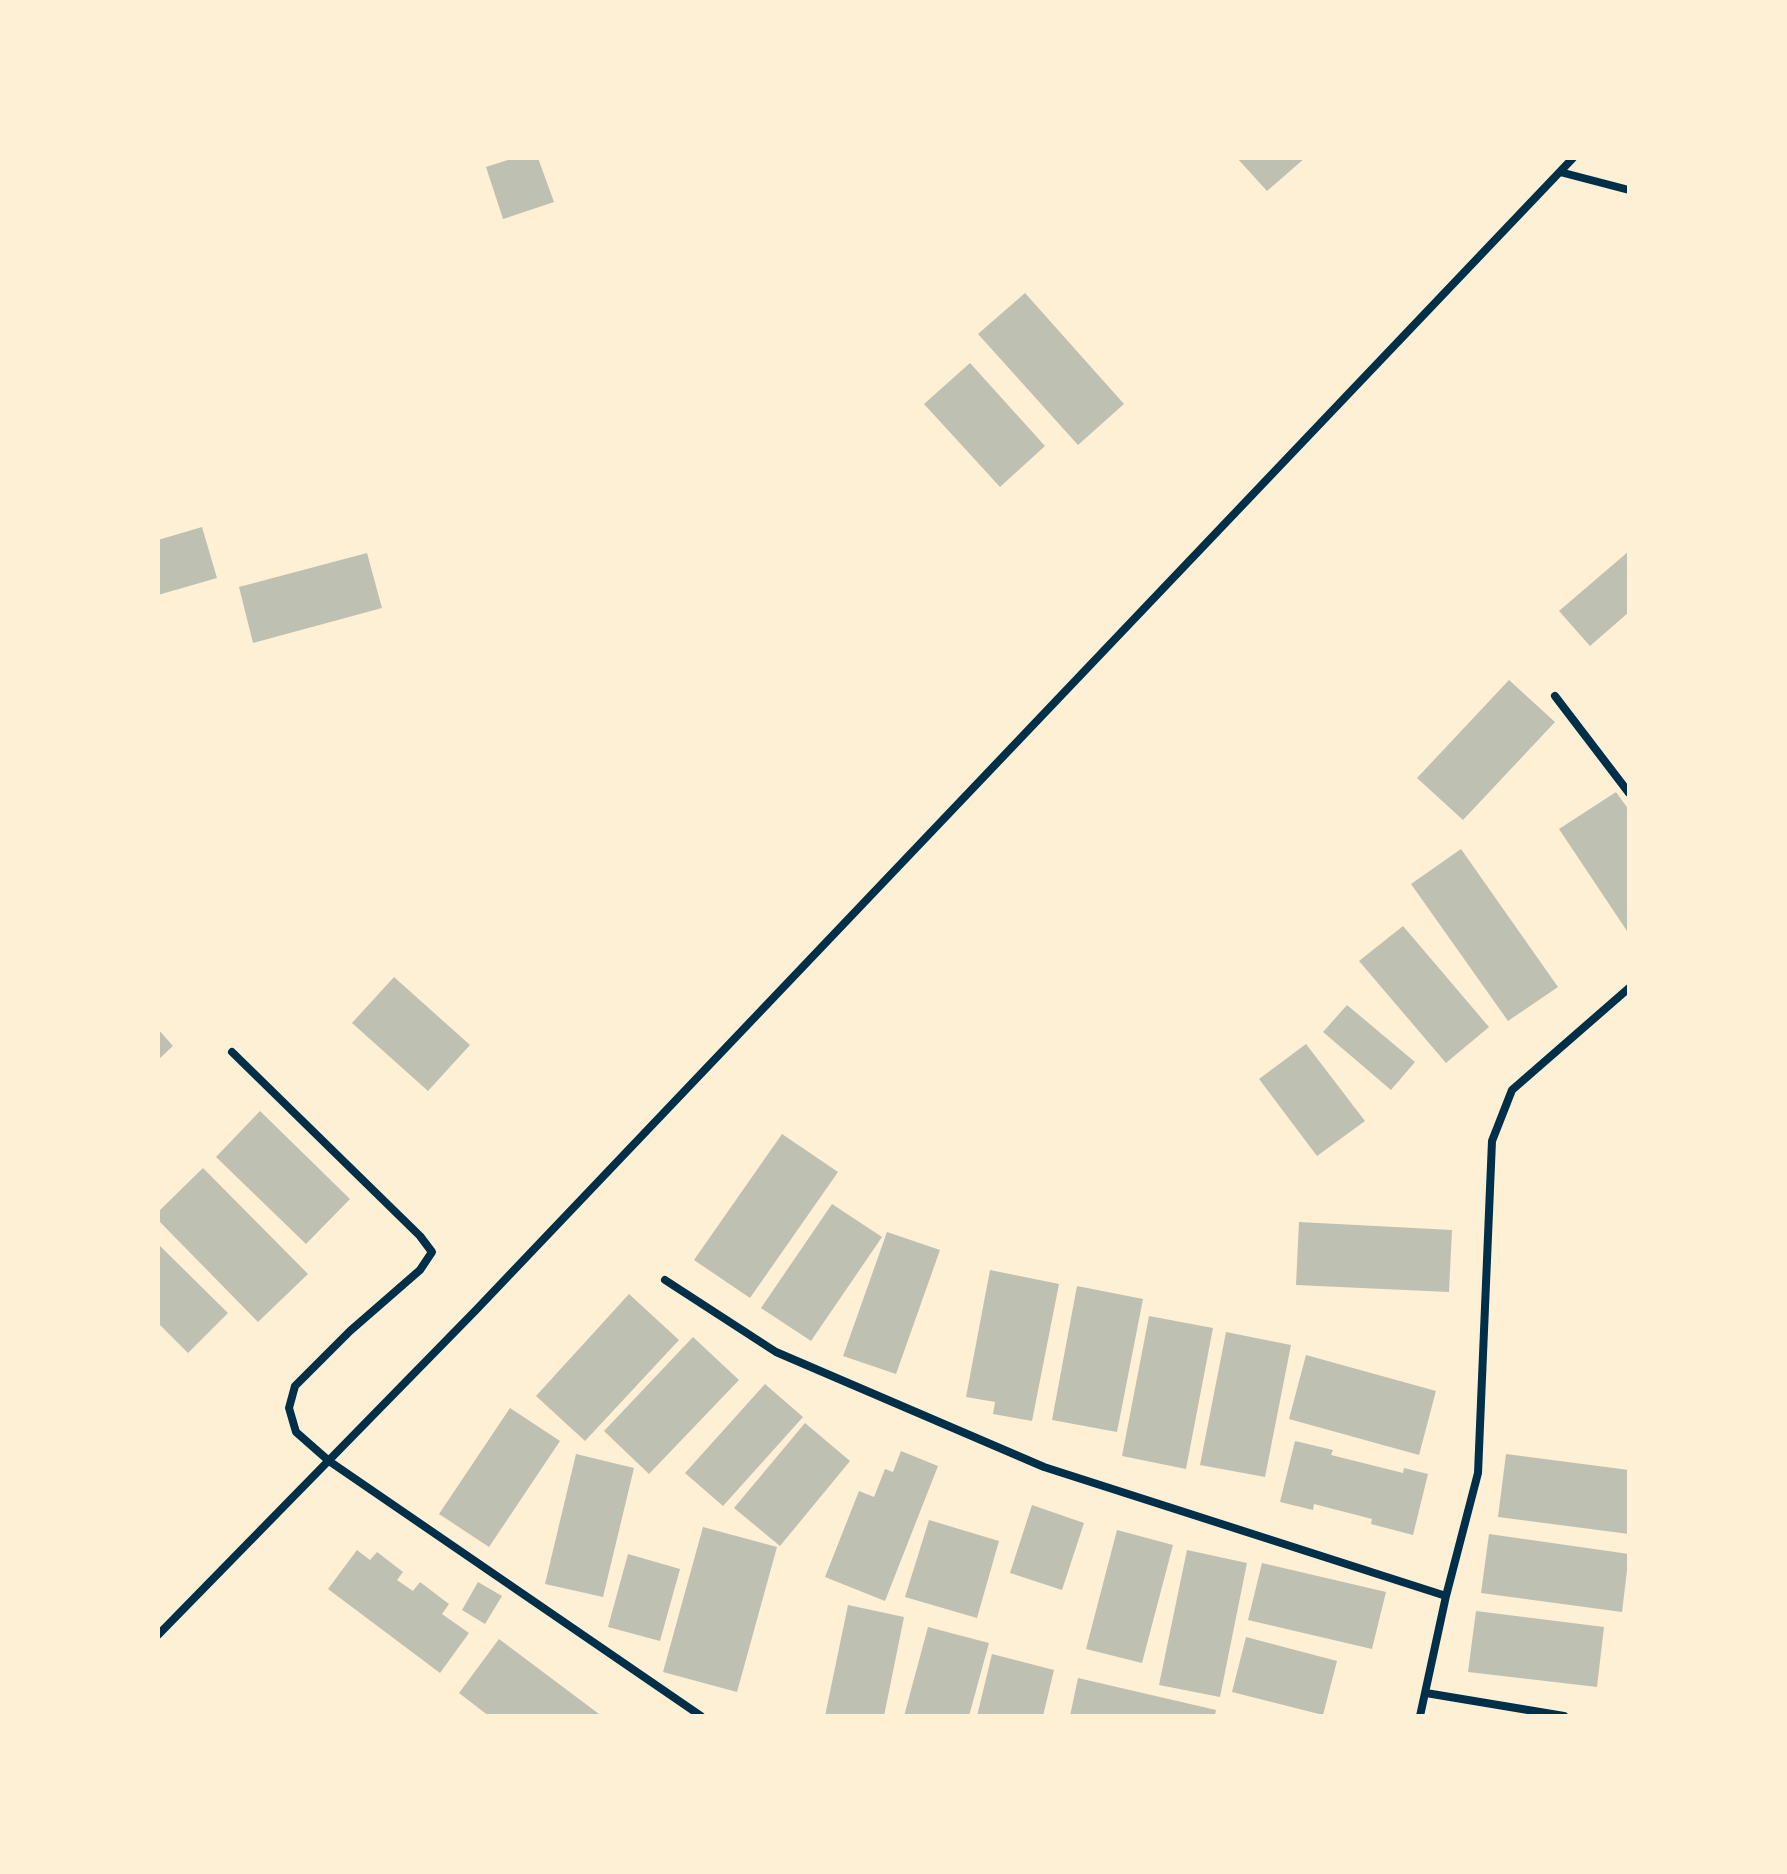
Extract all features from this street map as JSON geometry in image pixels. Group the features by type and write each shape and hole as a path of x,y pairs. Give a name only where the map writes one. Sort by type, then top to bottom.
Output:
{"street":[{"path":"158,1635 329,1461 1573,158"},
{"path":"1560,172 1629,190"},
{"path":"1555,696 1629,793"},
{"path":"1420,1716 1446,1596 1478,1473 1492,1141 1512,1090 1629,988"},
{"path":"232,1052 420,1236 432,1252 420,1270 340,1339 295,1386 289,1408 296,1432 329,1461 701,1716"},
{"path":"665,1280 776,1352 1044,1467 1446,1596"},
{"path":"1426,1693 1564,1716"}],"building":[{"path":"514,158 538,158 554,202 503,219 486,167"},
{"path":"1237,158 1305,158 1267,191"},
{"path":"1025,293 1124,404 1078,445 978,334"},
{"path":"970,363 1045,446 1000,487 924,404"},
{"path":"202,527 217,578 158,595 158,540"},
{"path":"1629,551 1629,612 1590,646 1559,611"},
{"path":"367,553 382,608 253,643 239,587"},
{"path":"1509,680 1555,722 1463,820 1417,778"},
{"path":"1616,792 1629,810 1629,934 1559,829"},
{"path":"1461,849 1558,987 1508,1021 1411,884"},
{"path":"1403,926 1489,1027 1446,1063 1359,961"},
{"path":"394,977 470,1045 428,1091 352,1023"},
{"path":"1347,1005 1415,1062 1391,1090 1323,1032"},
{"path":"158,1029 173,1046 158,1060"},
{"path":"1306,1044 1365,1121 1317,1156 1259,1079"},
{"path":"260,1111 350,1199 306,1244 216,1157"},
{"path":"782,1134 838,1172 750,1298 694,1260"},
{"path":"203,1168 308,1274 258,1322 158,1220 158,1212"},
{"path":"832,1204 882,1237 811,1341 761,1308"},
{"path":"1299,1222 1452,1230 1449,1292 1296,1285"},
{"path":"887,1232 940,1250 896,1374 843,1356"},
{"path":"158,1244 228,1313 188,1353 158,1323"},
{"path":"990,1270 1059,1284 1032,1421 993,1414 995,1402 966,1397"},
{"path":"1077,1286 1143,1299 1117,1432 1052,1420"},
{"path":"629,1294 679,1340 585,1441 536,1396"},
{"path":"1149,1316 1213,1328 1186,1469 1122,1456"},
{"path":"1226,1332 1291,1345 1265,1477 1200,1465"},
{"path":"693,1337 739,1380 649,1474 604,1431"},
{"path":"1306,1355 1436,1391 1419,1455 1289,1419"},
{"path":"765,1384 803,1417 723,1506 685,1473"},
{"path":"510,1408 560,1441 489,1547 439,1514"},
{"path":"805,1423 850,1461 780,1546 734,1508"},
{"path":"1295,1441 1333,1450 1331,1455 1403,1473 1404,1468 1428,1474 1413,1535 1371,1524 1372,1519 1314,1504 1313,1510 1280,1502"},
{"path":"901,1451 938,1466 885,1601 825,1577 859,1491 874,1497 885,1469 893,1472"},
{"path":"576,1454 634,1468 603,1597 545,1584"},
{"path":"1506,1454 1629,1470 1629,1534 1498,1517"},
{"path":"1032,1505 1084,1523 1062,1590 1010,1573"},
{"path":"929,1520 999,1541 977,1618 905,1597"},
{"path":"703,1527 777,1547 737,1692 663,1672"},
{"path":"1117,1530 1173,1545 1142,1663 1086,1649"},
{"path":"1489,1534 1629,1554 1622,1612 1481,1593"},
{"path":"357,1550 370,1560 377,1552 403,1572 397,1580 413,1591 420,1582 449,1604 442,1614 469,1633 440,1673 328,1589"},
{"path":"1187,1550 1247,1563 1220,1697 1159,1685"},
{"path":"628,1554 680,1569 660,1641 608,1627"},
{"path":"1262,1563 1386,1592 1372,1649 1248,1620"},
{"path":"478,1582 502,1596 485,1624 462,1610"},
{"path":"848,1605 904,1617 884,1716 825,1716"},
{"path":"1476,1611 1604,1627 1597,1687 1468,1672"},
{"path":"928,1627 989,1643 969,1716 904,1716"},
{"path":"1246,1637 1337,1661 1323,1715 1232,1692"},
{"path":"499,1639 599,1714 489,1716 459,1693"},
{"path":"992,1654 1054,1670 1043,1716 977,1716"},
{"path":"1078,1678 1216,1710 1215,1716 1070,1716"}]}
